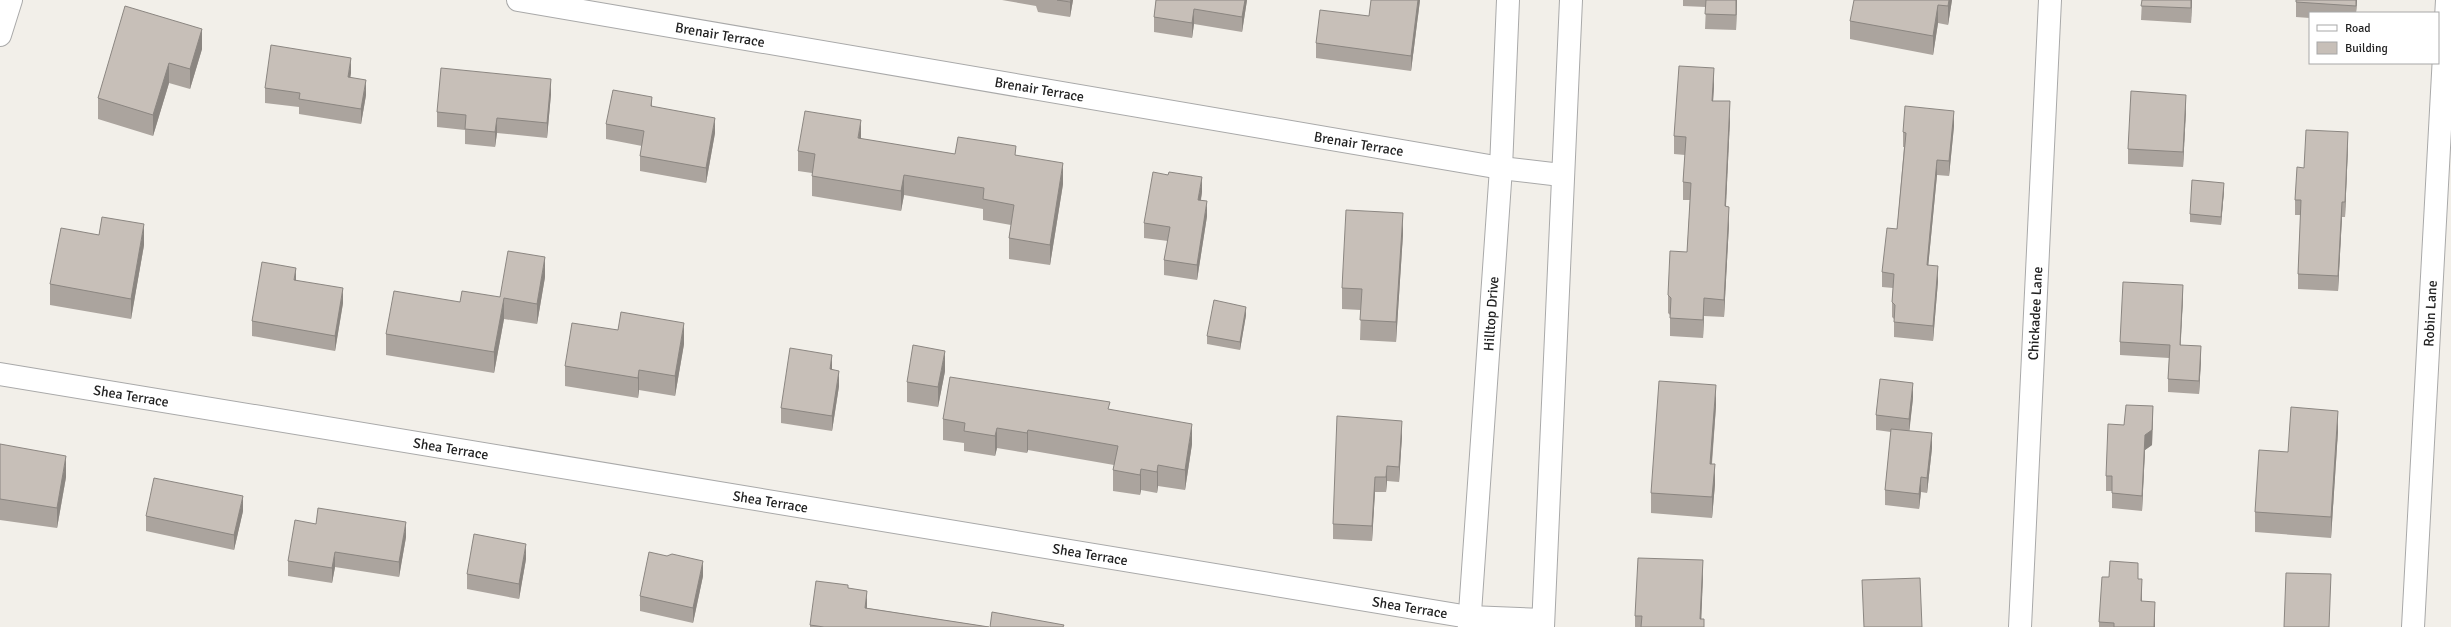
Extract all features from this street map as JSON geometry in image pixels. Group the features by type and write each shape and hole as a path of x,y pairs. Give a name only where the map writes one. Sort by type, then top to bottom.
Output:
{"street":[{"path":"0,35 11,0"},
{"name":"Brenair Terrace","path":"518,0 1501,168 1562,175"},
{"name":"Hilltop Drive","path":"1469,622 1501,168 1508,0"},
{"path":"1543,624 1571,0"},
{"name":"Chickadee Lane","path":"2020,627 2050,0"},
{"name":"Robin Lane","path":"2413,627 2447,0"},
{"name":"Shea Terrace","path":"0,374 1469,622 1543,624"}],"building":[{"path":"1057,0 1071,0 1070,2"},
{"path":"1156,0 1245,0 1242,17 1194,9 1192,23 1154,17"},
{"path":"1371,0 1418,0 1411,56 1316,43 1320,10 1369,16"},
{"path":"1706,0 1736,0 1736,15 1705,14"},
{"path":"1854,0 1949,0 1948,6 1938,5 1933,36 1850,21"},
{"path":"2142,0 2191,0 2191,8 2141,6"},
{"path":"2296,0 2356,0 2356,6 2296,2"},
{"path":"125,6 202,29 190,69 169,63 153,115 98,98"},
{"path":"271,45 351,58 348,77 366,80 361,109 299,99 300,93 265,88"},
{"path":"1679,66 1714,68 1712,101 1730,101 1725,206 1729,207 1724,300 1704,298 1703,320 1670,318 1671,298 1668,295 1670,251 1687,252 1691,183 1683,182 1686,137 1674,136"},
{"path":"441,68 551,79 547,123 497,118 495,132 465,129 466,115 437,112"},
{"path":"613,90 652,97 651,106 715,118 706,168 640,156 644,131 606,124"},
{"path":"2131,91 2186,95 2183,152 2128,149"},
{"path":"1905,106 1954,111 1949,161 1937,160 1927,265 1938,266 1933,326 1894,322 1895,305 1892,302 1894,274 1882,272 1887,228 1897,229 1906,133 1903,132"},
{"path":"805,111 861,120 858,138 955,154 958,137 1016,146 1015,155 1063,163 1050,245 1009,238 1014,205 983,199 984,188 904,175 901,191 812,176 815,154 798,151"},
{"path":"2306,130 2348,132 2345,202 2342,202 2338,276 2298,274 2301,200 2295,200 2297,167 2304,168"},
{"path":"1153,172 1168,175 1169,172 1202,177 1198,200 1207,201 1197,265 1164,260 1170,227 1144,223"},
{"path":"2192,180 2224,183 2221,217 2190,214"},
{"path":"1346,210 1403,213 1396,322 1360,320 1362,289 1342,288"},
{"path":"102,217 144,224 131,299 50,284 61,228 99,235"},
{"path":"508,251 545,257 537,304 504,298 494,352 386,334 394,291 460,302 462,291 500,297"},
{"path":"262,262 296,268 294,280 343,288 335,336 252,321"},
{"path":"2123,282 2183,285 2180,345 2201,346 2199,381 2168,379 2170,345 2120,342"},
{"path":"1214,300 1246,307 1240,342 1207,336"},
{"path":"621,312 684,323 675,376 639,370 638,378 565,366 572,323 618,330"},
{"path":"913,345 945,351 938,387 907,382"},
{"path":"790,348 832,355 830,369 839,371 832,416 781,408"},
{"path":"950,377 1110,402 1108,409 1192,424 1185,470 1158,465 1157,472 1141,469 1140,475 1113,470 1118,446 1028,430 1027,433 997,428 995,436 964,431 965,423 943,419"},
{"path":"1880,379 1913,383 1909,419 1876,415"},
{"path":"1659,381 1716,385 1710,464 1715,464 1712,497 1651,493"},
{"path":"2126,405 2153,406 2152,430 2145,435 2142,496 2112,493 2112,476 2106,476 2108,424 2124,425"},
{"path":"2291,407 2338,411 2331,517 2255,512 2259,450 2288,452"},
{"path":"1337,416 1402,421 1399,467 1387,466 1386,477 1375,477 1372,526 1333,524"},
{"path":"1891,429 1932,433 1927,478 1921,477 1919,494 1885,490"},
{"path":"0,444 66,456 57,508 0,499"},
{"path":"154,478 243,496 234,535 146,516"},
{"path":"318,508 406,522 399,562 335,552 332,568 288,561 295,520 316,524"},
{"path":"474,534 526,544 519,584 467,574"},
{"path":"649,552 667,556 672,554 703,561 693,608 640,596"},
{"path":"1638,558 1703,560 1700,619 1704,619 1704,627 1641,627 1642,616 1635,616"},
{"path":"2110,561 2138,563 2138,579 2142,579 2141,601 2155,602 2154,627 2114,627 2114,623 2099,622 2102,577 2109,577"},
{"path":"2286,573 2331,574 2329,627 2284,627"},
{"path":"1920,578 1922,627 1864,627 1862,580"},
{"path":"816,581 848,585 848,588 867,591 865,608 989,627 824,627 810,625"},
{"path":"992,612 1064,625 1063,627 990,627"}]}
